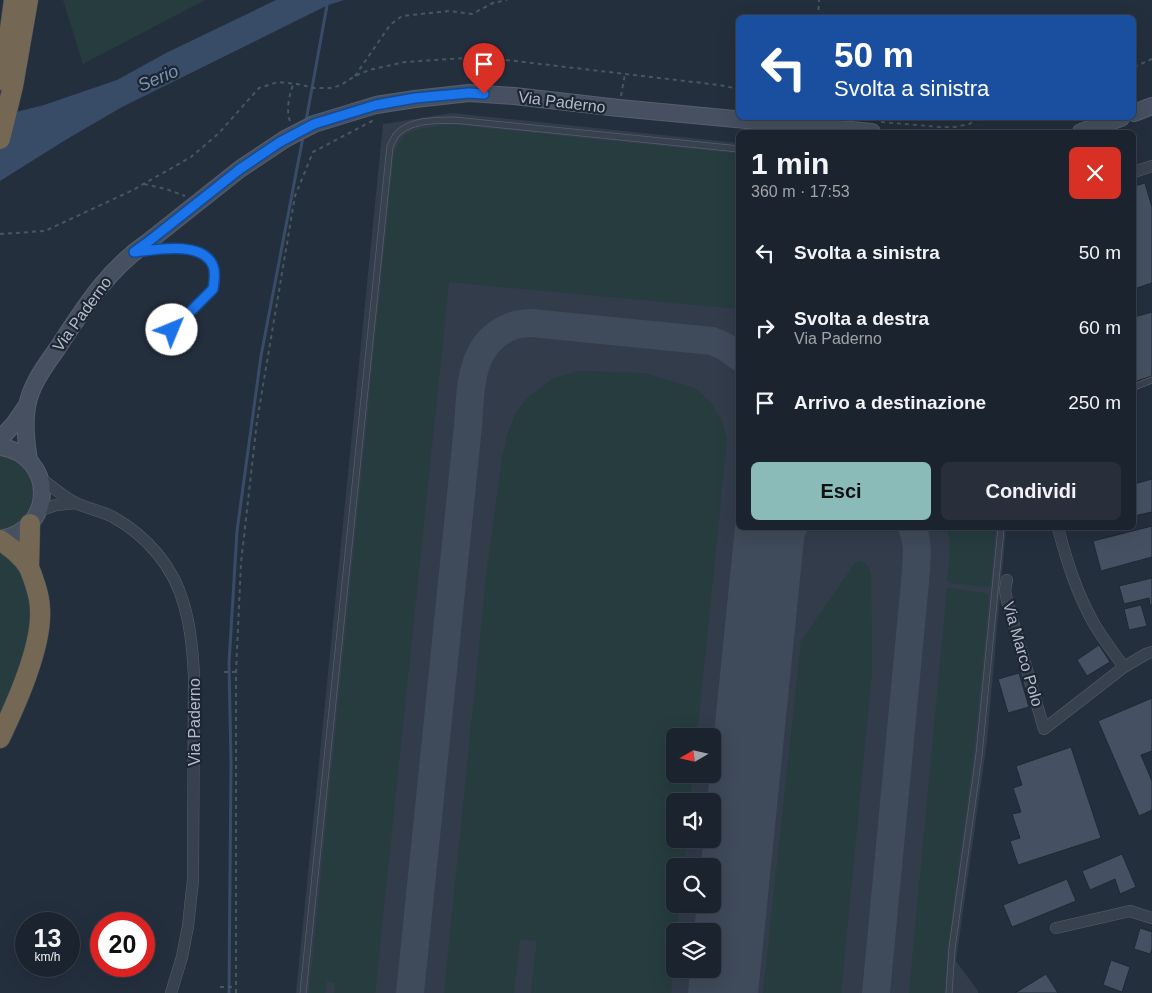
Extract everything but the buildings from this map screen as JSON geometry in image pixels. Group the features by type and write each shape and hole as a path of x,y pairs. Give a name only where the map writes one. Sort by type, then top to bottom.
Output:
{"highway":[{"path":"0,80 7,52 14,0"},
{"path":"0,139 13,86 28,0"},
{"path":"28,566 34,518"},
{"path":"0,539 28,566 38,595 40,611 35,648 0,738"}],"street":[{"name":"Via Paderno","path":"0,439 14,424 27,405 34,386 84,308 119,265 240,169 285,139 314,124 376,105 415,98 469,93 736,117"},
{"path":"1136,112 1152,106"},
{"name":"Via Paderno","path":"770,120 870,128"},
{"path":"1086,130 1115,120"},
{"path":"1136,171 1152,166"},
{"name":"Via Paderno","path":"27,405 25,436 29,460 40,478 76,503 111,516 129,526 147,541 163,561 175,582 184,604 189,625 194,677 193,880 182,958 171,993"},
{"path":"0,447 15,451 29,460"},
{"path":"34,518 42,498 40,478"},
{"name":"Via Paderno","path":"0,539 18,534 34,518 56,505 76,503"},
{"path":"1059,530 1069,569 1078,592 1094,624 1124,667 1152,652"},
{"name":"Via Marco Polo","path":"1007,580 1005,590 1007,602 1044,729 1124,667"},
{"path":"1056,928 1130,911 1152,918"}],"lane":[{"path":"303,993 390,146 396,136 414,124 454,120 736,149"},
{"path":"134,252 167,248 191,249 208,257 213,266 213,289 172,330"},
{"path":"1136,386 1152,380"},
{"path":"949,993 952,948 979,755 1001,530"}],"path":[{"path":"355,76 390,25 402,16 450,11 472,14 493,3 507,0"},
{"path":"818,15 820,0"},
{"path":"0,234 45,231 134,190 191,157 218,134 259,88 278,82 314,88 332,88 369,70 405,62 481,57 736,88"},
{"path":"1136,66 1152,59"},
{"path":"619,108 625,74"},
{"path":"290,122 287,115 295,84"},
{"path":"236,993 235,672 241,563 257,421 295,196 313,152 373,121 379,115"},
{"path":"870,128 955,128 977,120"},
{"path":"144,184 166,189 199,201"},
{"path":"224,672 235,672"},
{"path":"220,987 236,987"}],"shaded area":[{"path":"452,113 736,143 736,530 1006,530 987,742 956,961 978,993 296,993 383,124"}],"green space":[{"path":"63,0 205,0 83,64"},
{"path":"454,125 736,154 736,309 449,282 375,993 334,993 335,983 327,981 325,993 309,993 394,154 407,134 437,126"},
{"path":"579,371 644,373 695,388 711,403 722,421 727,440 698,728 666,728 666,783 692,783 691,793 666,793 666,848 685,848 685,858 666,858 666,913 679,913 678,923 666,923 666,978 672,978 671,993 531,993 537,941 520,939 514,993 444,993 487,569 502,459 507,435 515,414 529,396 554,378"},
{"path":"0,452 25,466 35,485 34,500 28,515 16,525 0,531"},
{"path":"948,530 996,530 991,582 988,587 950,583 947,581 950,547"},
{"path":"0,547 27,576 34,631 0,721"},
{"path":"860,561 867,566 871,574 872,672 841,993 763,993 801,641 855,563"},
{"path":"947,589 984,593 989,597 974,752 948,945 945,993 909,993"}],"water":[{"name":"Serio","path":"276,0 344,0 328,5 122,107 0,181 0,116 44,105 117,80 166,53"}],"waterway":[{"path":"306,121 328,0"},
{"path":"229,993 231,763 229,663 237,531 261,356 303,137"}],"taxiway":[{"path":"410,993 470,396 475,367 481,353 500,332 515,325 531,323 712,341 724,346 736,355"},
{"path":"766,567 776,545 790,530"},
{"path":"876,993 916,569 917,548 913,530"}],"runway":[{"path":"723,993 770,530"}],"route":[{"path":"172,330 213,289 213,266 208,257 191,249 167,248 134,252 240,169 280,142 314,124 376,105 415,98 469,93 484,94"}]}
